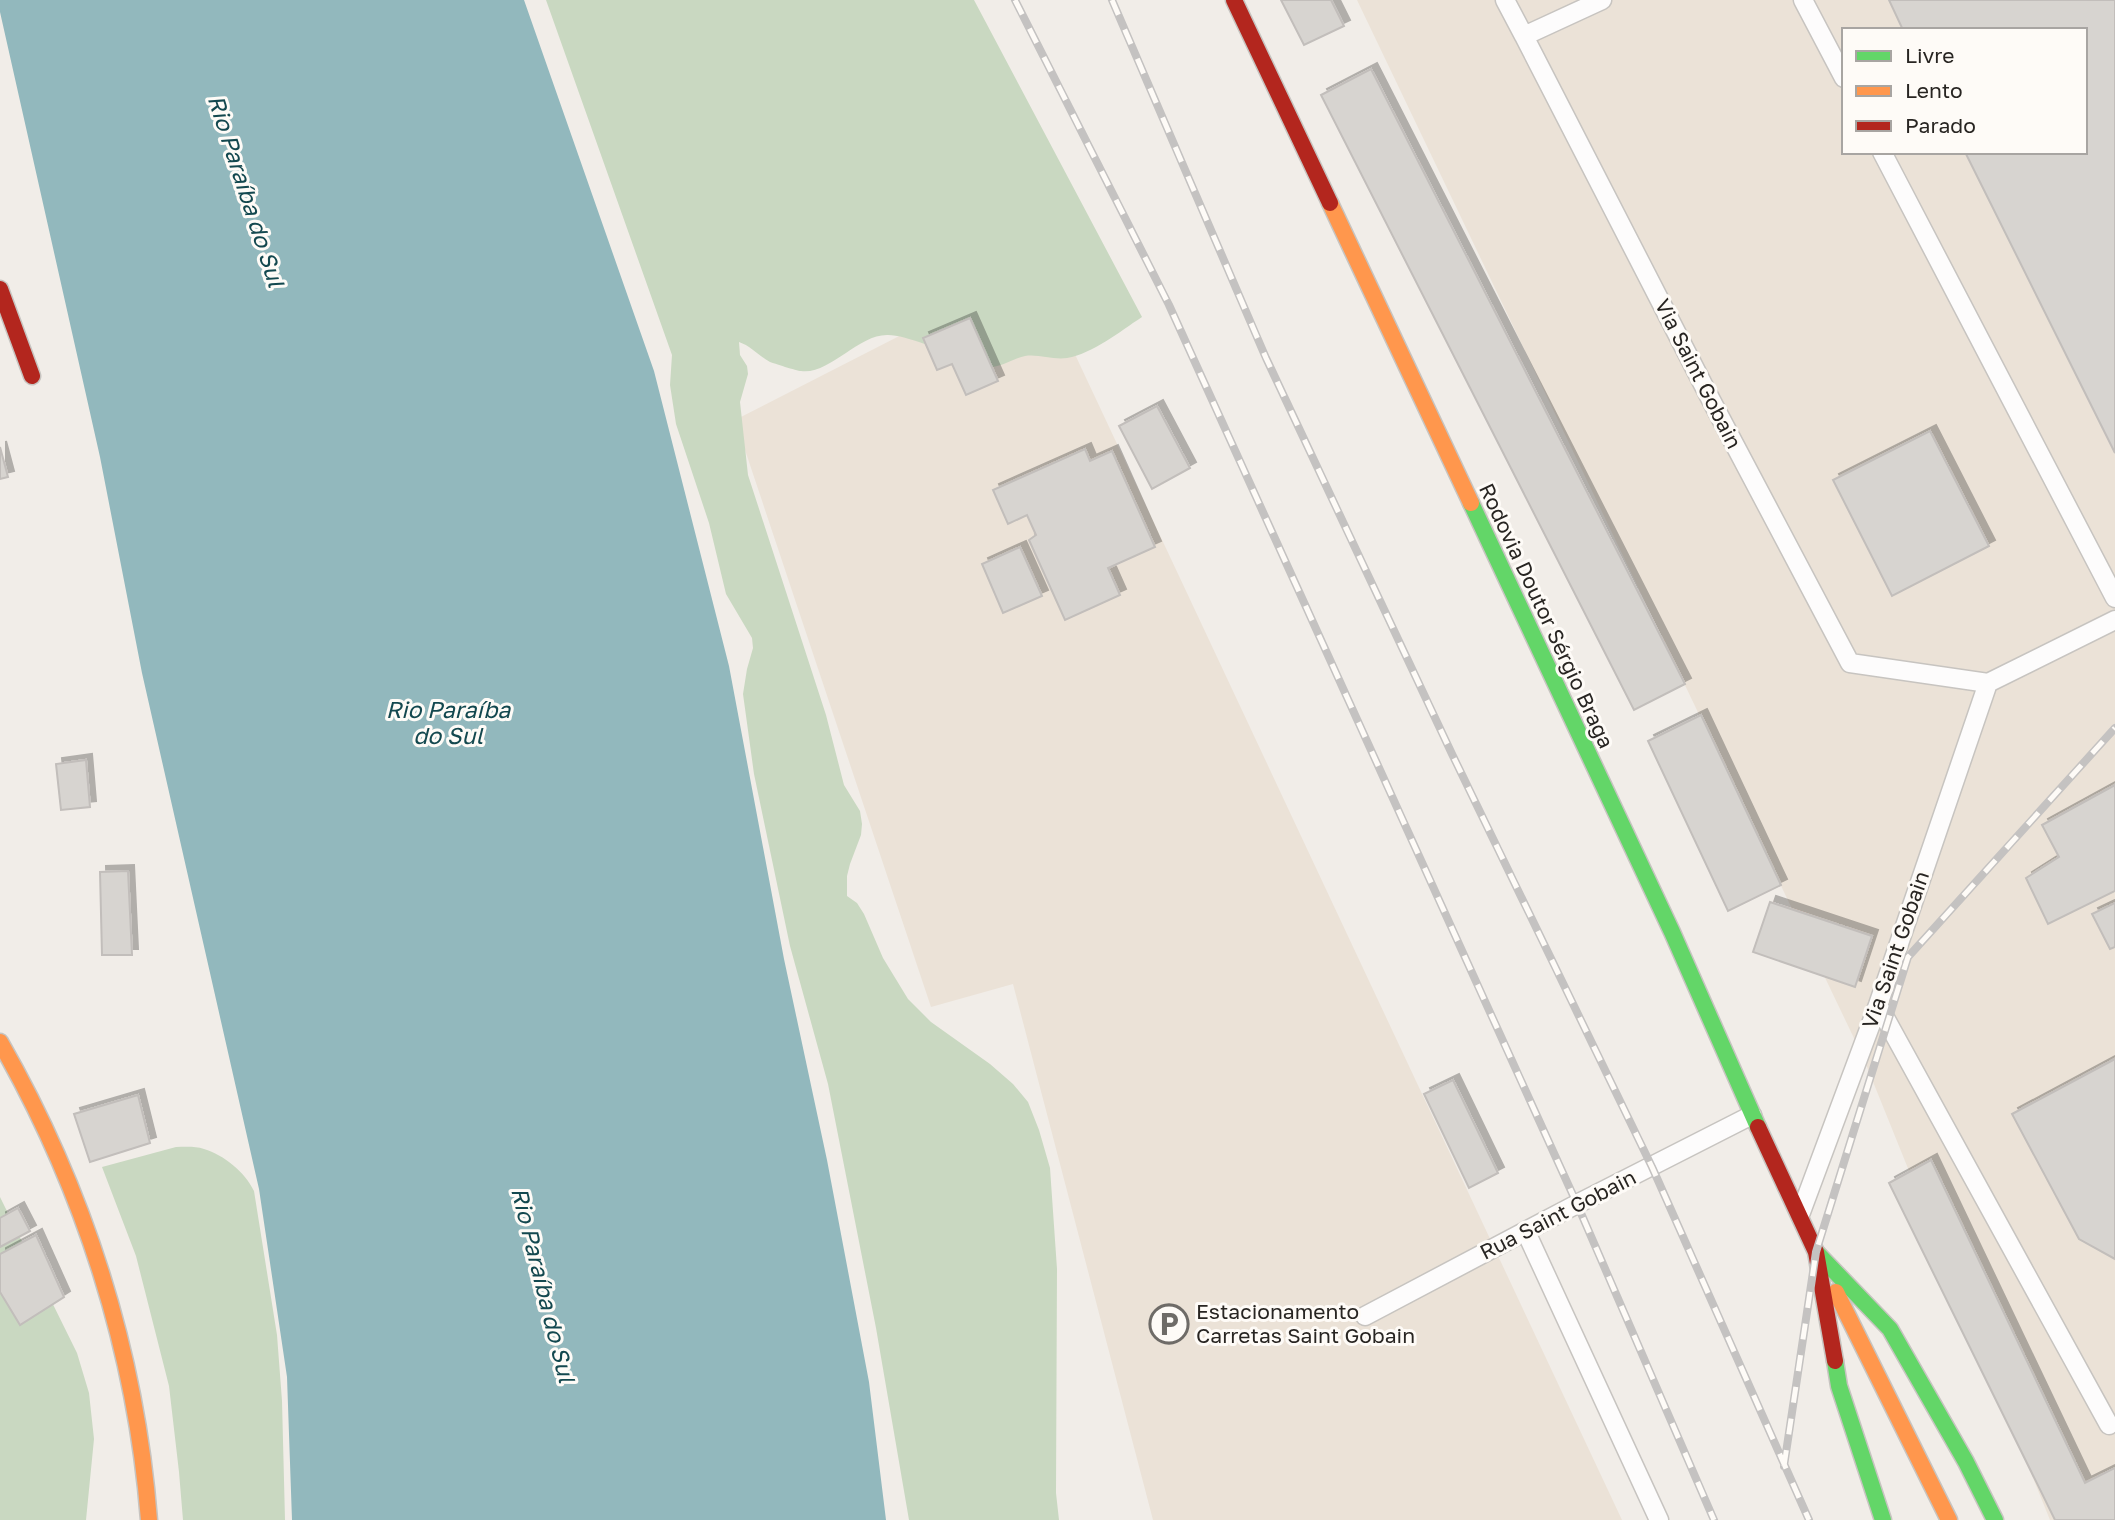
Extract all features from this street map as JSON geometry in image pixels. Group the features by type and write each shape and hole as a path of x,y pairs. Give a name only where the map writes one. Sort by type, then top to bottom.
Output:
{"main road":[{"name":"Rodovia Doutor Sérgio Braga","path":"1234,0 1672,932 1752,1115 1816,1252 1839,1386 1883,1520"},
{"path":"0,289 32,376"},
{"path":"0,1042 38,1110 81,1214 110,1301 133,1393 148,1478 149,1520"},
{"name":"Rodovia Doutor Sérgio Braga","path":"1816,1252 1889,1329 1966,1461 1996,1520"},
{"path":"1816,1252 1948,1520"}],"lane":[{"path":"1505,0 1524,36 1602,0"},
{"path":"1803,0 1842,74"},
{"name":"Via Saint Gobain","path":"1524,36 1850,663 1988,683 1878,1005 1800,1215"},
{"path":"1883,154 2115,598"},
{"path":"1988,683 2115,620"},
{"path":"1878,1005 2109,1425"},
{"name":"Rua Saint Gobain","path":"1365,1316 1752,1115"},
{"path":"1526,1232 1659,1520"}],"shaded area":[{"path":"1357,0 2115,0 2115,1520 2050,1520 1863,1057"},
{"path":"1034,267 1622,1520 1153,1520 1013,984 931,1007 735,420"}],"green space":[{"path":"546,0 974,0 1142,317 1087,352 1067,358 1025,356 990,367 979,366 915,341 888,335 866,341 823,367 801,371 770,362 739,342 740,355 747,366 748,374 740,402 748,475 826,715 844,785 860,811 861,835 847,876 847,896 857,903 864,914 883,958 908,999 931,1022 990,1064 1013,1084 1028,1102 1050,1168 1057,1269 1056,1493 1059,1520 909,1520 876,1328 828,1084 790,946 754,774 743,694 753,648 752,638 726,594 709,523 676,424 670,385 672,355"},
{"path":"176,1147 201,1148 219,1155 239,1171 254,1191 277,1335 282,1401 285,1520 183,1520 169,1386 136,1256 102,1167"},
{"path":"0,1197 77,1353 89,1393 94,1439 86,1520 0,1520"}],"water":[{"name":"Rio Paraíba do Sul","path":"0,0 524,0 654,371 729,666 784,959 827,1160 869,1382 886,1520 292,1520 287,1377 259,1189 142,673 100,457 0,12"}],"building":[{"path":"1281,0 1331,0 1344,26 1304,45"},
{"path":"1889,0 2115,0 2115,453 1966,154 2087,154 2087,28 1902,28"},
{"path":"1371,69 1685,684 1634,710 1321,95"},
{"path":"970,318 998,381 966,395 952,364 937,370 923,338"},
{"path":"1157,406 1190,468 1152,489 1119,426"},
{"path":"1930,431 1989,546 1892,596 1833,480"},
{"path":"0,447 8,477 0,479"},
{"path":"1085,449 1090,461 1112,451 1155,547 1108,568 1120,595 1065,620 1029,540 1036,535 1027,515 1008,524 993,490"},
{"path":"1020,547 1042,596 1003,613 982,564"},
{"path":"1701,715 1781,885 1728,911 1648,741"},
{"path":"86,760 90,807 61,810 56,764"},
{"path":"2115,785 2115,891 2048,924 2026,878 2059,857 2042,825"},
{"path":"128,871 132,955 102,955 100,872"},
{"path":"1770,902 1872,936 1855,987 1753,952"},
{"path":"2115,903 2115,947 2110,949 2092,914"},
{"path":"2115,1059 2115,1259 2079,1239 2012,1114"},
{"path":"1453,1080 1498,1173 1469,1188 1424,1094"},
{"path":"138,1095 150,1143 90,1162 74,1114"},
{"path":"1931,1160 2085,1483 2115,1468 2115,1520 2055,1520 1889,1183"},
{"path":"18,1208 30,1231 0,1247 0,1218"},
{"path":"36,1235 64,1297 20,1325 0,1292 0,1254"}],"railway":[{"path":"1015,0 1169,305 1577,1204 1714,1520"},
{"path":"1112,0 1266,358 1452,754 1652,1167 1809,1520"},
{"path":"1784,1466 1816,1252 1908,957 2115,728"}],"traffic: fast":[{"path":"1471,503 1672,932 1758,1127"},
{"path":"1816,1252 1890,1329 1966,1462 1995,1520"},
{"path":"1835,1361 1839,1386 1883,1520"}],"traffic: slow":[{"path":"1330,203 1471,503"},
{"path":"0,1042 57,1155 101,1273 132,1395 149,1520"},
{"path":"1836,1292 1949,1520"}],"traffic: jam":[{"path":"1234,0 1330,203"},
{"path":"0,289 32,376"},
{"path":"1758,1127 1816,1252 1835,1361"}],"place":[{"name":"Estacionamento Carretas Saint Gobain","path":"1169,1324"}]}
